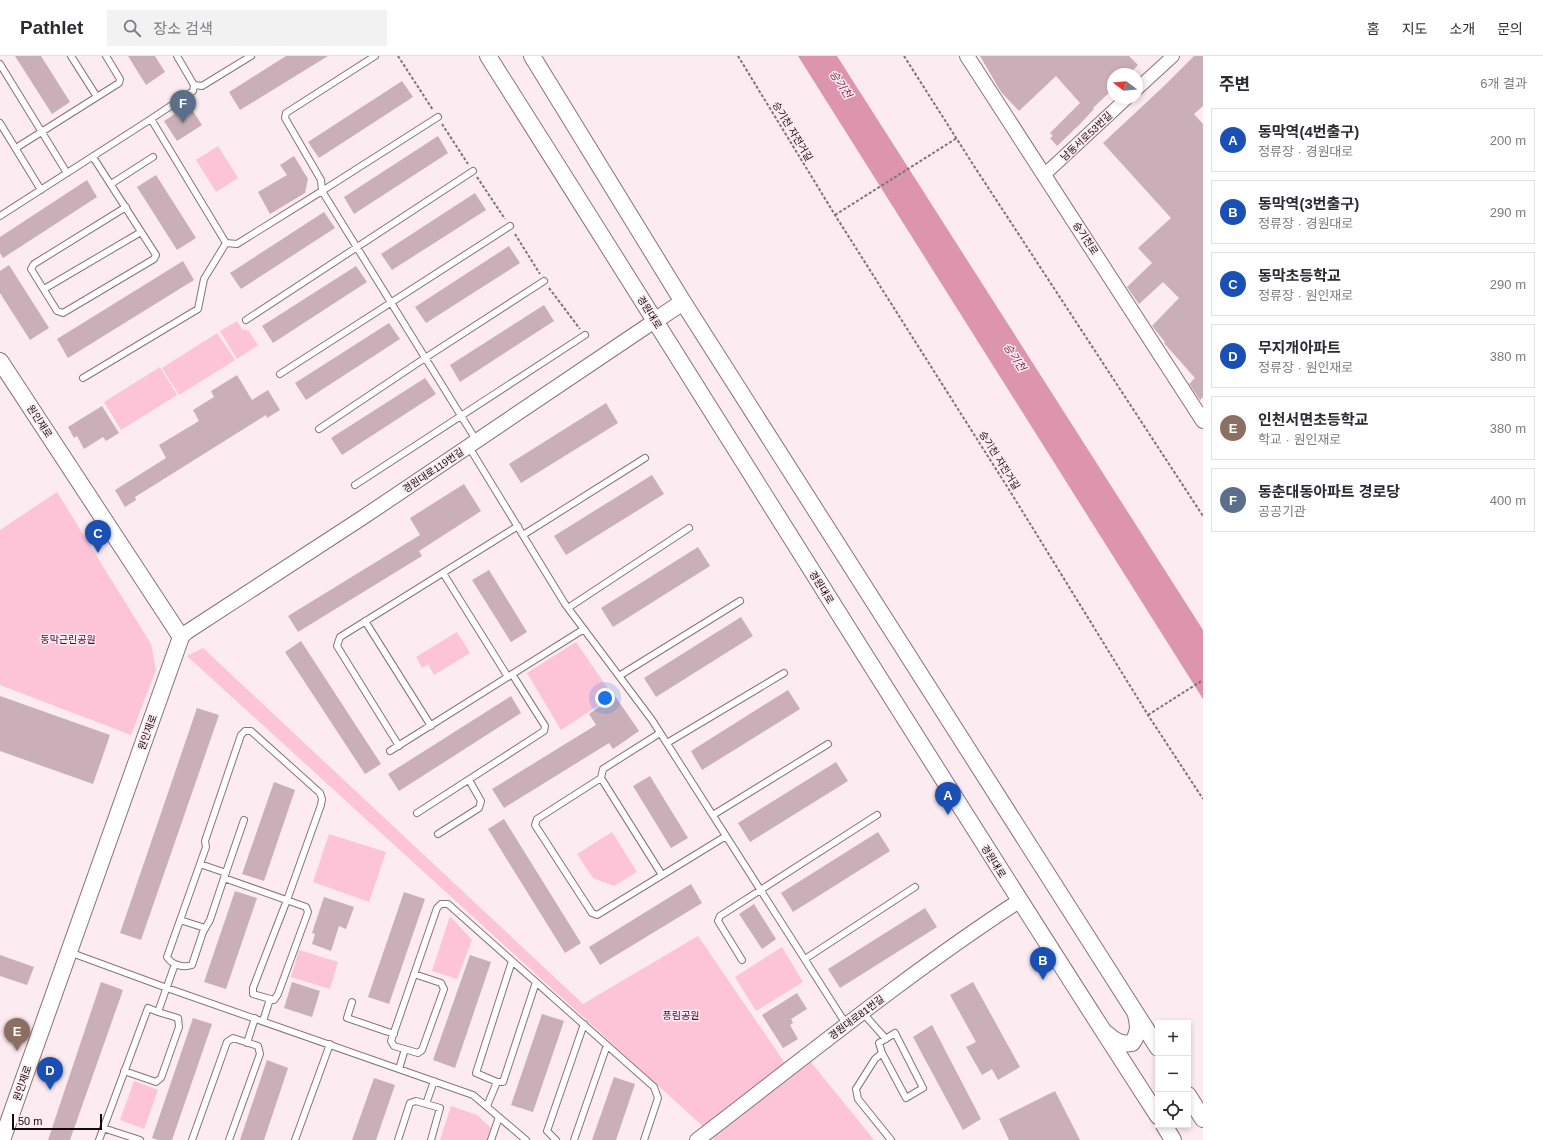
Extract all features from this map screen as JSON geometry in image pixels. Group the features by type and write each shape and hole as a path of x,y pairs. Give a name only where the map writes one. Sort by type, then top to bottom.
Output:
{"main road":[{"name":"경원대로","path":"488,56 656,320 1019,901 1155,1111"},
{"path":"532,56 684,302 1155,1043"},
{"name":"경원대로119번길","path":"656,320 684,302"},
{"name":"원인재로","path":"0,360 181,638 2,1140"},
{"path":"1104,1032 1117,1042 1125,1044 1132,1043 1138,1035 1138,1022 1135,1011"},
{"path":"1191,1100 1203,1119"},
{"path":"1166,1128 1173,1140"}],"street":[{"name":"승기천로","path":"967,56 1045,174 1203,421"},
{"path":"1143,84 1173,56"},
{"name":"남동서로53번길","path":"1045,174 1121,104"},
{"name":"경원대로119번길","path":"181,638 187,632 365,516 656,320"},
{"name":"경원대로81번길","path":"697,1140 862,1012 984,924 1019,901"}],"lane":[{"path":"71,56 97,97"},
{"path":"16,148 118,83 120,78 106,56"},
{"path":"0,216 193,91 194,85 177,56"},
{"path":"194,85 202,86 251,56"},
{"path":"375,56 286,113 285,118 321,180 322,191 461,415 472,443 518,526 568,608 667,743 846,1024"},
{"path":"0,64 67,173"},
{"path":"226,243 237,244 438,117"},
{"path":"151,119 226,243"},
{"path":"0,123 41,190"},
{"path":"93,157 126,207 156,255 154,259 148,263 63,313 57,311 31,269 34,264 126,207"},
{"path":"111,184 154,157"},
{"path":"246,320 473,171"},
{"path":"280,374 510,226"},
{"path":"44,289 141,232"},
{"path":"83,378 198,309 204,279 226,243"},
{"path":"319,429 544,281"},
{"path":"355,485 584,335"},
{"path":"523,535 645,458"},
{"path":"399,746 337,646 340,637 518,526"},
{"path":"568,608 689,528"},
{"path":"417,813 544,731 545,726 510,676 443,573"},
{"path":"619,676 740,601"},
{"path":"365,622 431,726"},
{"path":"390,752 584,630"},
{"path":"667,743 784,673"},
{"path":"200,864 225,875 287,900 306,907 308,912 278,994 274,1000 253,994 253,988 287,900 322,799 320,793 251,731 245,731 241,735 205,841 206,847 167,957 175,964 186,967 192,965 205,928 210,920 225,875 244,820"},
{"path":"660,733 603,769 601,778 662,875"},
{"path":"713,815 828,744"},
{"path":"601,778 537,819 535,824 592,914 597,915 726,836"},
{"path":"438,834 479,808 481,802 469,780"},
{"path":"742,960 718,921 720,916 877,815"},
{"path":"805,959 915,887"},
{"path":"414,974 441,984 444,989 422,1050 418,1053 394,1046 392,1041 414,974 437,908 441,904 448,904 654,1087 658,1098 644,1140"},
{"path":"180,920 205,928"},
{"path":"69,952 167,988 474,1095 526,1140"},
{"path":"512,961 476,1072 497,1082 503,1082 536,982"},
{"path":"158,1012 175,964"},
{"path":"263,1021 270,999"},
{"path":"352,1002 347,1018 394,1034"},
{"path":"99,1140 124,1071 148,1008 178,1018 179,1027 160,1078 156,1082 124,1071"},
{"path":"862,1012 886,1039"},
{"path":"247,1043 255,1018"},
{"path":"556,1140 547,1130 584,1024"},
{"path":"895,1033 923,1088 906,1098 882,1053 879,1043 895,1033"},
{"path":"192,1140 227,1042 232,1038 258,1046 260,1054 229,1140"},
{"path":"296,1140 330,1044"},
{"path":"574,1140 606,1045"},
{"path":"399,1068 405,1050"},
{"path":"882,1053 875,1059 856,1089 858,1099 891,1140"},
{"path":"426,1104 434,1081"},
{"path":"487,1106 497,1082"},
{"path":"398,1140 410,1103 416,1101 440,1108 431,1140"},
{"path":"491,1140 499,1117"},
{"path":"103,1128 140,1140"}],"path":[{"path":"398,56 510,226 544,281 584,335"},
{"name":"승기천 자전거길","path":"738,56 835,215 1008,488 1148,715 1203,799"},
{"path":"904,56 1203,516"},
{"path":"835,215 956,138"},
{"path":"1148,715 1203,680"}],"green space":[{"path":"218,146 238,178 216,192 196,160"},
{"path":"237,321 242,329 249,331 258,345 237,359 220,331"},
{"path":"217,333 235,360 179,395 162,368"},
{"path":"160,367 177,395 121,430 104,402"},
{"name":"동막근린공원","path":"57,492 151,644 156,670 131,735 0,685 0,530"},
{"path":"457,632 470,653 434,675 428,664 422,668 416,657"},
{"path":"576,642 613,696 561,730 527,673"},
{"name":"풍림공원","path":"203,648 583,1004 698,936 789,1069 806,1056 874,1140 699,1140 708,1131 187,656"},
{"path":"612,832 637,872 614,886 593,878 577,854"},
{"path":"329,834 386,852 369,902 313,882"},
{"path":"450,916 472,940 457,979 432,971"},
{"path":"782,947 803,982 756,1011 735,977"},
{"path":"299,950 338,962 330,989 291,977"},
{"path":"134,1081 158,1090 144,1129 120,1120"},
{"path":"451,1106 477,1115 494,1131 491,1140 440,1140"}],"water":[{"name":"승기천","path":"798,56 837,56 1203,630 1203,699"}],"building":[{"path":"15,56 41,56 70,102 52,114"},
{"path":"128,56 155,56 165,72 146,85"},
{"path":"286,56 328,56 240,110 229,92"},
{"path":"980,56 1129,56 1138,65 1135,68 1107,68 1107,95 1057,146 1050,138 1053,136 1050,133 1080,103 1056,76 1019,111 1001,92"},
{"path":"1194,56 1203,56 1203,106 1194,114 1203,124 1203,397 1200,400 1189,384 1195,378 1164,343 1165,342 1152,326 1179,298 1163,282 1139,304 1127,287 1152,263 1138,248 1171,218 1103,143"},
{"path":"402,81 413,97 319,158 308,142"},
{"path":"189,105 202,125 177,141 164,121"},
{"path":"438,136 448,153 354,214 344,197"},
{"path":"294,156 308,179 305,193 270,214 258,192 287,175 280,165"},
{"path":"156,175 196,238 177,250 137,187"},
{"path":"87,180 97,197 3,258 0,253 0,237"},
{"path":"475,193 486,210 392,270 381,254"},
{"path":"324,212 335,228 241,289 230,273"},
{"path":"509,246 520,263 426,323 415,307"},
{"path":"183,261 194,280 68,358 57,339"},
{"path":"9,265 49,328 30,340 0,293 0,271"},
{"path":"356,266 367,282 273,343 262,326"},
{"path":"544,305 554,321 460,382 450,365"},
{"path":"389,323 400,339 306,400 295,383"},
{"path":"237,375 252,400 268,390 280,410 267,418 266,415 135,497 136,500 125,507 115,490 166,458 159,445 199,421 193,410 214,397 211,391"},
{"path":"425,378 436,394 342,455 331,438"},
{"path":"606,403 618,423 521,483 509,464"},
{"path":"102,406 119,433 106,441 103,437 84,449 77,436 74,438 68,427"},
{"path":"652,475 664,494 566,555 554,536"},
{"path":"464,484 481,511 419,551 422,556 298,632 288,616 420,535 410,518"},
{"path":"698,547 710,566 613,627 601,608"},
{"path":"489,570 527,632 511,642 472,580"},
{"path":"741,617 753,636 656,697 644,678"},
{"path":"301,641 381,764 365,774 285,652"},
{"path":"788,690 800,709 702,770 691,751"},
{"path":"0,696 110,735 93,784 0,751"},
{"path":"511,696 521,713 399,791 388,774"},
{"path":"615,696 639,731 613,749 609,743 504,808 492,789 596,725 589,714"},
{"path":"197,708 219,715 141,940 120,933"},
{"path":"836,762 848,781 750,842 738,823"},
{"path":"650,776 688,838 671,848 633,786"},
{"path":"274,782 295,790 264,881 242,874"},
{"path":"504,819 581,943 565,953 488,829"},
{"path":"878,832 890,851 793,912 781,893"},
{"path":"691,884 702,903 600,965 589,947"},
{"path":"235,891 257,898 226,989 204,982"},
{"path":"404,892 425,899 389,1004 368,997"},
{"path":"324,897 354,907 346,929 339,926 331,951 312,944 315,934 312,933"},
{"path":"754,904 776,939 762,949 739,914"},
{"path":"925,908 937,927 840,988 828,969"},
{"path":"0,955 34,967 27,985 0,976"},
{"path":"470,955 491,962 455,1068 433,1060"},
{"path":"101,982 123,990 70,1140 48,1140"},
{"path":"292,982 320,991 312,1017 284,1008"},
{"path":"973,982 1020,1067 998,1080 992,1069 982,1075 966,1047 976,1042 950,995"},
{"path":"797,993 807,1009 791,1019 793,1023 790,1025 798,1039 783,1048 762,1015"},
{"path":"542,1014 564,1021 533,1112 511,1105"},
{"path":"193,1018 212,1024 172,1140 158,1140 152,1138"},
{"path":"932,1025 981,1119 963,1130 913,1037"},
{"path":"267,1060 288,1068 264,1140 240,1140"},
{"path":"614,1077 635,1084 616,1140 592,1140"},
{"path":"374,1078 395,1085 376,1140 352,1140"},
{"path":"1055,1091 1080,1140 1009,1140 999,1119"}],"place":[{"name":"동춘대동아파트 경로당","path":"183,123"},
{"name":"동막초등학교","path":"98,553"},
{"name":"동막역(4번출구)","path":"948,815"},
{"name":"동막역(3번출구)","path":"1043,980"},
{"name":"인천서면초등학교","path":"17,1051"},
{"name":"무지개아파트","path":"50,1090"}]}
